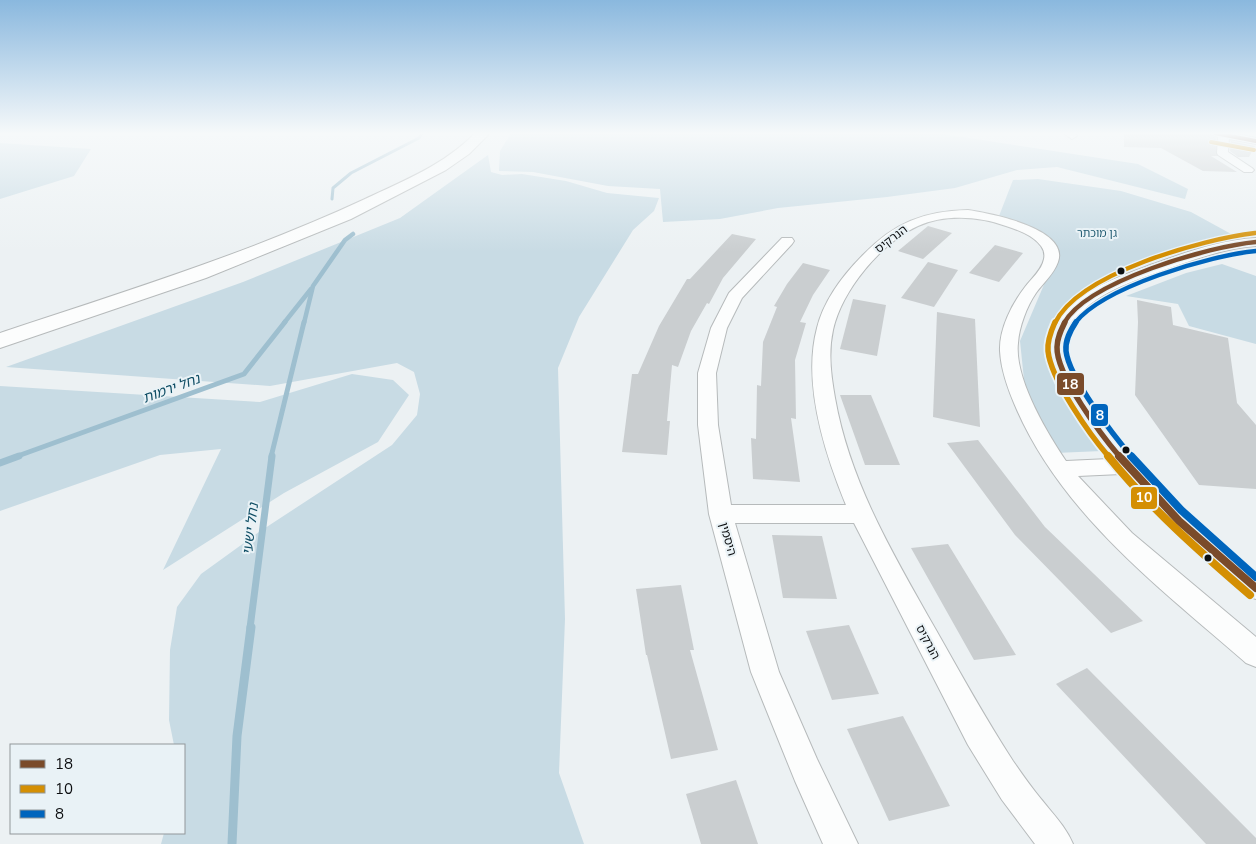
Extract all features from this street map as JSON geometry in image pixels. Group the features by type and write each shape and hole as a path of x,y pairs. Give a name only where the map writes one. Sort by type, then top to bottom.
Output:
{"highway":[{"path":"0,327 170,271 277,232 403,172"},
{"path":"0,341 178,281 302,234 430,172"}],"street":[{"name":"הנרקיס","path":"1056,844 1014,790 961,704 863,514 833,438 825,396 822,342 828,320 839,296 852,277 875,252 898,232 926,218 960,214 993,218 1038,236 1052,252 1052,261 1018,311 1009,344 1018,386 1030,420 1044,447 1106,522 1256,654"},
{"name":"היסמין","path":"788,241 735,296 719,328 707,373 708,425 721,514 765,672 806,770 841,844"},
{"path":"1256,242 1223,246 1121,279 1086,299 1068,320 1060,334 1057,346 1061,363 1075,394 1099,431 1161,503 1256,588"},
{"path":"1061,469 1128,466"},
{"path":"721,514 863,514"}],"green space":[{"path":"0,172 76,172 74,176 0,199"},
{"path":"464,172 492,172 502,175 522,174 566,181 607,193 659,198 654,211 633,230 579,317 558,368 565,619 559,773 584,844 161,844 164,834 185,834 185,744 174,744 169,720 170,650 177,607 201,574 259,532 392,445 417,415 420,394 414,372 397,363 270,386 6,367 243,282 400,218"},
{"path":"535,172 1009,172 955,188 778,208 720,219 663,222 660,189 608,186"},
{"path":"1079,172 1155,172 1188,189 1185,199"},
{"name":"גן מוכתר","path":"1038,179 1121,191 1191,212 1233,235 1110,276 1076,295 1051,345 1052,361 1062,395 1088,435 1102,451 1055,453 1026,399 1020,341 1057,254 1042,235 999,216 1013,180"},
{"path":"1222,264 1256,276 1256,344 1189,326 1178,304 1126,296 1186,273"},
{"path":"352,374 393,380 409,395 378,442 284,493 163,570 221,449 160,455 0,511 0,386 260,402"}],"building":[{"path":"928,226 952,233 923,259 898,251"},
{"path":"732,234 756,239 723,278 709,304 707,303 691,331 678,367 672,365 667,421 670,421 667,455 622,452 632,374 638,374 659,326 687,279 690,279"},
{"path":"995,245 1023,253 999,282 969,273"},
{"path":"928,262 958,270 934,307 901,298"},
{"path":"803,263 830,270 813,295 800,322 806,323 795,360 796,419 791,418 800,482 753,479 751,438 756,439 757,385 761,386 763,342 777,307 774,306 787,284"},
{"path":"853,299 886,305 877,356 840,349"},
{"path":"1137,300 1171,307 1173,325 1228,338 1237,403 1256,425 1256,489 1199,485 1135,395"},
{"path":"937,312 975,319 980,427 933,417"},
{"path":"840,395 871,395 900,465 865,465"},
{"path":"978,440 1045,527 1143,621 1111,633 1015,535 947,443"},
{"path":"772,535 822,536 837,599 783,598"},
{"path":"948,544 1016,655 974,660 911,548"},
{"path":"681,585 694,650 690,650 718,750 671,759 646,655 636,589"},
{"path":"849,625 879,694 832,700 806,631"},
{"path":"1087,668 1256,838 1256,844 1206,844 1056,684"},
{"path":"903,716 950,806 889,821 847,729"},
{"path":"736,780 758,844 701,844 686,794"}],"waterway":[{"name":"נחל ישעי","path":"332,199 333,188 352,172"},
{"name":"נחל ישעי","path":"304,323 313,286 345,240 353,234"},
{"name":"נחל ירמות","path":"284,323 311,289"},
{"name":"נחל ירמות","path":"15,457 244,374 285,322"},
{"name":"נחל ישעי","path":"271,457 304,322"},
{"name":"נחל ירמות","path":"0,463 19,456"},
{"name":"נחל ישעי","path":"250,628 272,456"},
{"name":"נחל ישעי","path":"232,844 237,736 251,627"}],"transit line":[{"name":"10","path":"1250,595 1172,526 1124,476 1083,422 1065,392 1051,364 1048,346 1051,331 1058,317 1079,294 1093,285 1121,271 1194,245 1224,237 1255,233"},
{"name":"18","path":"1256,242 1241,243 1197,253 1100,291 1075,309 1066,320 1060,333 1057,347 1060,364 1073,389 1110,446 1179,521 1256,588"},
{"name":"8","path":"1256,251 1242,252 1201,262 1109,296 1096,303 1076,322 1069,333 1066,346 1070,365 1096,410 1115,437 1158,487 1181,510 1256,577"}]}
